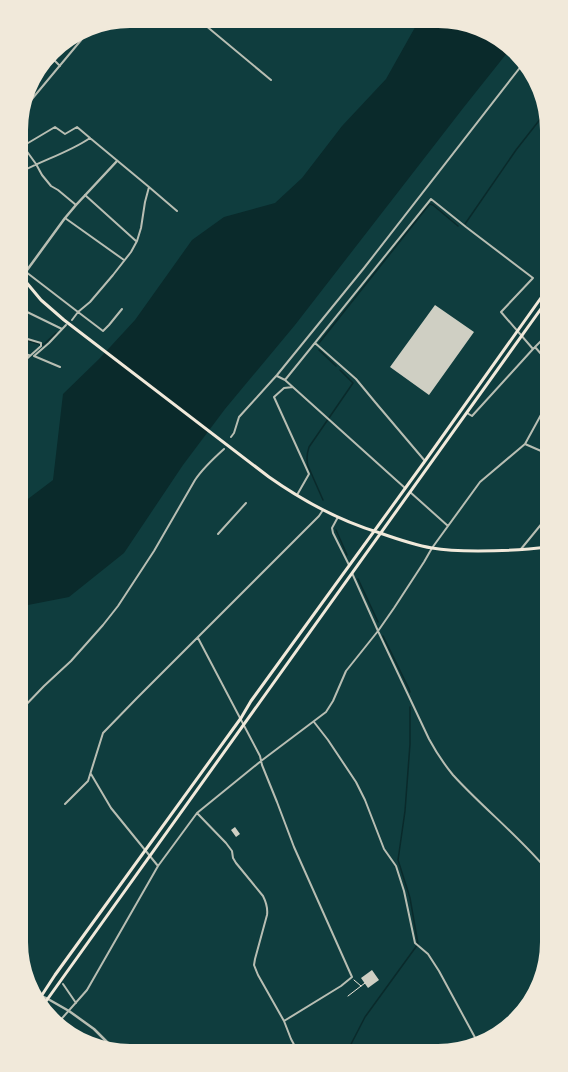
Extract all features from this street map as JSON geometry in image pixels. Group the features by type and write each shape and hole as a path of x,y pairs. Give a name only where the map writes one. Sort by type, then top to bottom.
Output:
{"main road":[{"path":"27,284 49,307 269,477 296,495 324,510 354,525 393,538 432,548 457,551 520,550 541,548"},
{"path":"42,995 541,298"},
{"path":"46,1001 541,309"}],"street":[{"path":"207,27 270,80"},
{"path":"32,100 82,39"},
{"path":"54,60 60,66"},
{"path":"231,437 240,417 277,375 364,268 520,68"},
{"path":"27,144 55,127 65,134 77,127 177,211"},
{"path":"27,169 76,147 90,138"},
{"path":"27,152 50,186 58,190 76,205"},
{"path":"27,271 65,218 117,161"},
{"path":"72,320 78,312 90,302 131,252 137,241 141,228 144,202 149,188"},
{"path":"85,195 137,241"},
{"path":"285,380 430,199 533,278 501,312 517,331 541,355"},
{"path":"65,218 125,260"},
{"path":"27,273 103,330 122,310"},
{"path":"27,312 62,329"},
{"path":"27,359 66,326"},
{"path":"27,339 41,343 42,347"},
{"path":"467,412 472,416 541,341"},
{"path":"315,343 356,379 425,461"},
{"path":"34,356 42,347"},
{"path":"27,355 34,356 60,367"},
{"path":"337,370 340,365"},
{"path":"277,375 293,387 406,488"},
{"path":"293,387 284,388 274,397 309,474 296,495"},
{"path":"62,1019 91,984 158,866 197,813 261,761 326,712 333,701 346,671 378,631 432,548 480,482 525,444 541,415"},
{"path":"525,444 541,451"},
{"path":"27,703 71,661 118,606 154,551 195,480 203,469 218,453 224,449"},
{"path":"410,492 448,526"},
{"path":"218,534 246,502"},
{"path":"65,804 88,781 103,733 324,510"},
{"path":"337,516 332,528 333,533 349,566"},
{"path":"520,550 541,524"},
{"path":"352,573 429,739 439,756 453,774 541,863"},
{"path":"198,638 260,756 262,765 294,847 352,977 341,986 284,1021"},
{"path":"314,722 356,782 365,800 384,849 396,866 404,891 416,943 428,954 439,971 475,1038"},
{"path":"91,774 111,808 146,851 149,857 158,866"},
{"path":"197,813 226,843 232,851 233,858 236,863 266,901 268,915 254,965 284,1021 294,1045"},
{"path":"63,984 76,1003"},
{"path":"43,998 69,1011 94,1029 107,1042"}],"path":[{"path":"352,977 361,986"},
{"path":"348,996 365,983"}],"water":[{"path":"415,27 445,27 471,32 495,44 507,54 295,325 225,409 183,465 124,553 69,597 27,606 27,500 53,480 63,394 99,359 135,320 192,240 224,217 275,203 302,178 342,126 386,79"}],"building":[{"path":"435,305 474,332 429,395 390,367"},
{"path":"235,827 240,834 236,837 231,830"},
{"path":"372,970 379,980 368,988 361,978"}],"waterway":[{"path":"465,224 516,150 540,119"},
{"path":"319,343 430,204 458,226"},
{"path":"27,341 43,345 56,333"},
{"path":"319,350 336,366"},
{"path":"323,500 308,466 307,454 309,447 353,383 340,370"},
{"path":"336,530 347,555"},
{"path":"358,579 378,622"},
{"path":"383,636 410,692"},
{"path":"351,1045 365,1017 418,944 410,898 398,860 405,811 410,744 410,707"}]}
